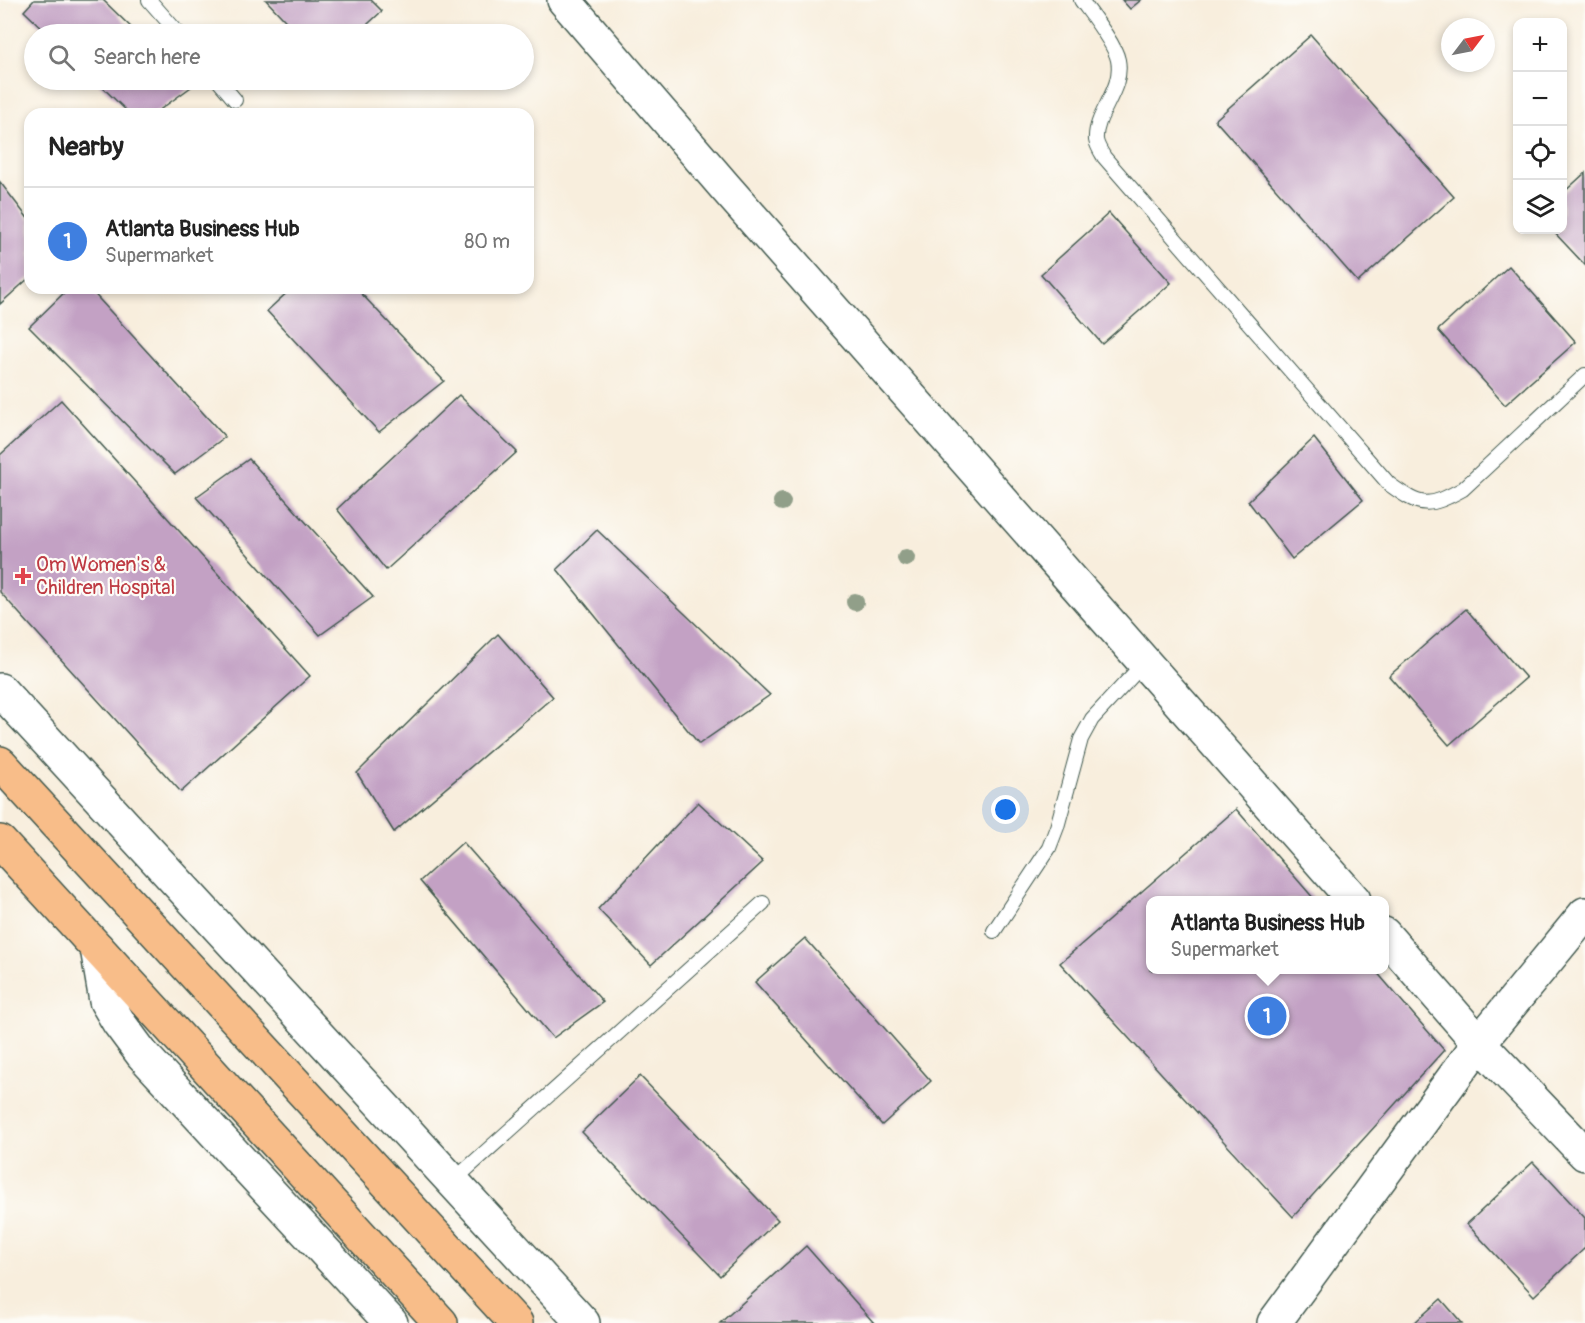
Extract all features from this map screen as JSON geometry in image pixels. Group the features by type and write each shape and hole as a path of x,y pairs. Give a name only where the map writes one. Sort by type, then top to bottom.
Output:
{"main road":[{"path":"0,763 516,1323"},
{"path":"0,842 441,1323"}],"street":[{"path":"564,0 725,187 1350,896"},
{"path":"0,690 583,1323"},
{"path":"1274,1323 1479,1043 1585,914"},
{"path":"1389,940 1479,1043 1585,1154"},
{"path":"97,948 106,1001 142,1054 391,1323"}],"lane":[{"path":"149,0 170,24"},
{"path":"1081,0 1105,34 1118,58 1119,75 1113,95 1097,128 1096,142 1104,157 1389,484 1405,496 1422,503 1439,501 1463,489 1585,375"},
{"path":"226,90 235,100"},
{"path":"994,931 1049,848 1081,739 1092,719 1144,662"},
{"path":"452,1182 763,903"}],"building":[{"path":"34,0 103,0 128,24 38,24 24,11"},
{"path":"266,0 371,0 382,11 368,24 289,24"},
{"path":"1122,0 1141,0 1130,9"},
{"path":"1311,35 1454,197 1358,282 1215,120"},
{"path":"105,90 187,90 162,108 124,108"},
{"path":"1585,173 1585,265 1556,234 1567,234 1567,189"},
{"path":"0,182 24,213 24,282 0,304"},
{"path":"1109,213 1171,283 1102,344 1041,274"},
{"path":"1509,266 1576,342 1505,405 1438,330"},
{"path":"63,294 94,294 225,437 175,474 29,327"},
{"path":"285,294 362,294 444,381 379,432 267,311"},
{"path":"459,395 517,452 386,570 337,509"},
{"path":"61,400 310,676 181,792 0,592 0,455"},
{"path":"1314,438 1363,500 1292,559 1248,501"},
{"path":"249,459 373,597 320,635 196,497"},
{"path":"597,530 770,695 699,744 557,569"},
{"path":"1466,609 1526,678 1449,745 1389,676"},
{"path":"498,634 553,697 394,832 357,773"},
{"path":"698,802 763,862 651,965 598,909"},
{"path":"1236,809 1312,896 1146,896 1146,974 1378,974 1444,1050 1293,1217 1060,963"},
{"path":"463,842 603,1002 553,1038 420,881"},
{"path":"805,938 931,1081 882,1125 755,982"},
{"path":"640,1076 778,1220 720,1276 582,1132"},
{"path":"1533,1162 1585,1218 1585,1248 1534,1296 1467,1224"},
{"path":"806,1246 874,1323 720,1323"},
{"path":"1441,1299 1462,1323 1414,1323"}],"place":[{"name":"Om Women's & Children Hospital","path":"23,576"},
{"name":"Atlanta Business Hub","path":"1267,1016"}]}
